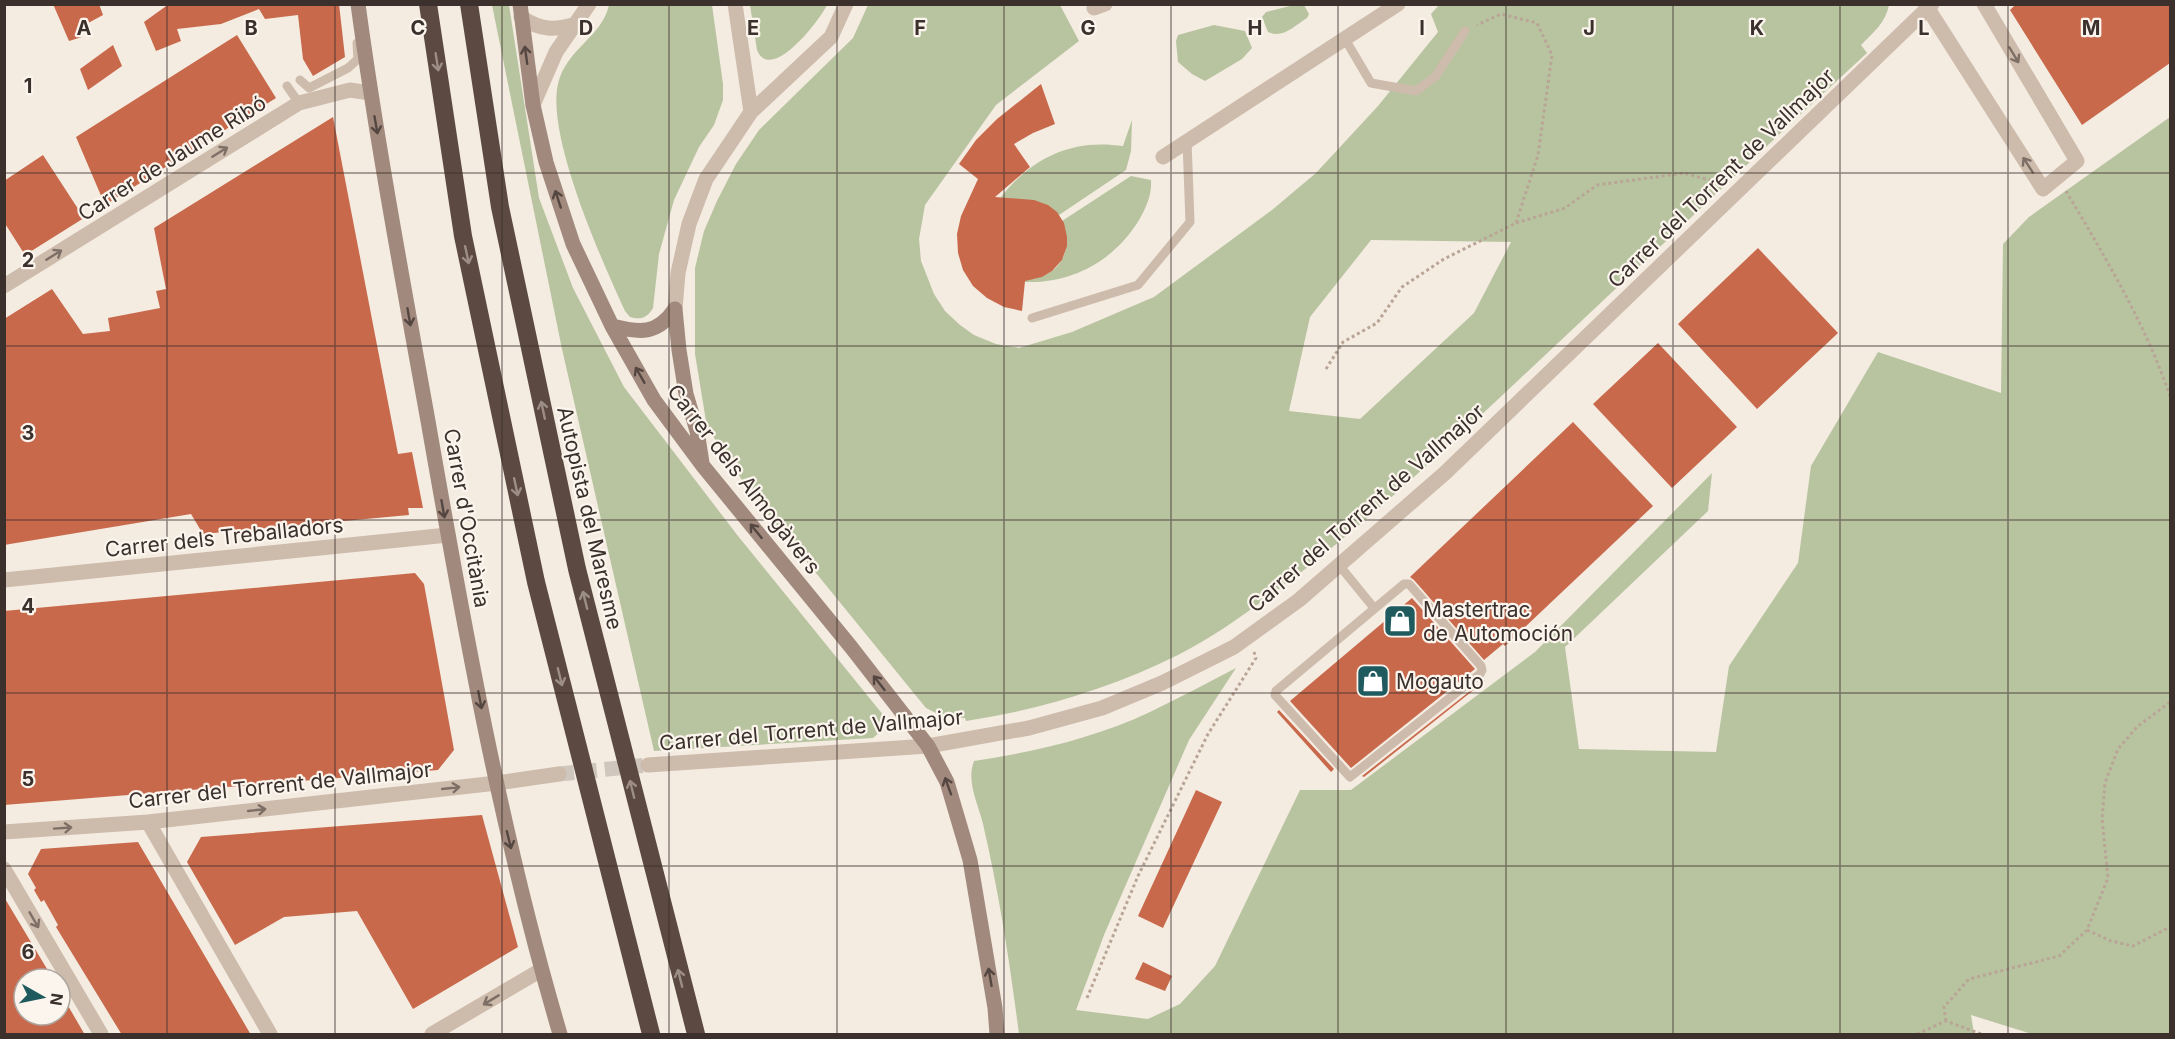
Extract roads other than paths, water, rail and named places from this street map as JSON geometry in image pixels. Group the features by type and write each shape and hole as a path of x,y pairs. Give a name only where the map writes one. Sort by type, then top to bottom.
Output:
{"highway":[{"path":"428,4 463,236 534,570 651,1035"},
{"name":"Autopista del Maresme","path":"469,4 500,207 577,569 696,1035"}],"street":[{"path":"533,105 556,52 589,4"},
{"path":"735,4 751,112"},
{"path":"703,466 698,431 686,393 675,309 678,273 689,224 706,179 751,112 831,37 846,4"},
{"path":"1163,157 1398,4"},
{"path":"1928,6 2043,189 2077,161 1984,4"},
{"name":"Carrer d'Occitània","path":"358,5 370,93 448,535 497,783 541,970 560,1035"},
{"name":"Carrer del Torrent de Vallmajor","path":"648,765 928,746 1029,728 1102,708 1162,683 1234,647 1299,600 1445,473 1928,6"},
{"path":"520,11 535,27 561,28 577,24"},
{"name":"Carrer dels Almogàvers","path":"520,11 533,105 546,162 573,244 612,326 654,400 703,466 851,647 928,746 947,782 970,860 995,1008 997,1035"},
{"name":"Carrer de Jaume Ribó","path":"4,286 299,103 350,90 370,93"},
{"path":"612,326 646,331 665,323 675,309"},
{"name":"Carrer dels Treballadors","path":"4,580 448,535"},
{"name":"Carrer del Torrent de Vallmajor","path":"4,832 148,822 559,774"},
{"path":"148,822 270,1035"},
{"path":"4,869 101,1035"},
{"path":"432,1035 541,970"}],"lane":[{"path":"300,80 309,88 348,68 358,59 358,5"},
{"path":"1345,39 1371,83 1416,91 1435,77 1465,31"},
{"path":"288,86 299,103"},
{"path":"1032,318 1138,285 1190,222 1187,141"},
{"path":"1339,565 1374,608"},
{"path":"1404,584 1409,584 1481,666 1482,670 1480,674 1350,777 1275,695 1276,691 1374,608 1404,584"}],"tunnel":[{"path":"559,774 648,765"}],"place":[{"name":"Mastertrac de Automoción","path":"1400,621"},
{"name":"Mogauto","path":"1373,681"}]}
